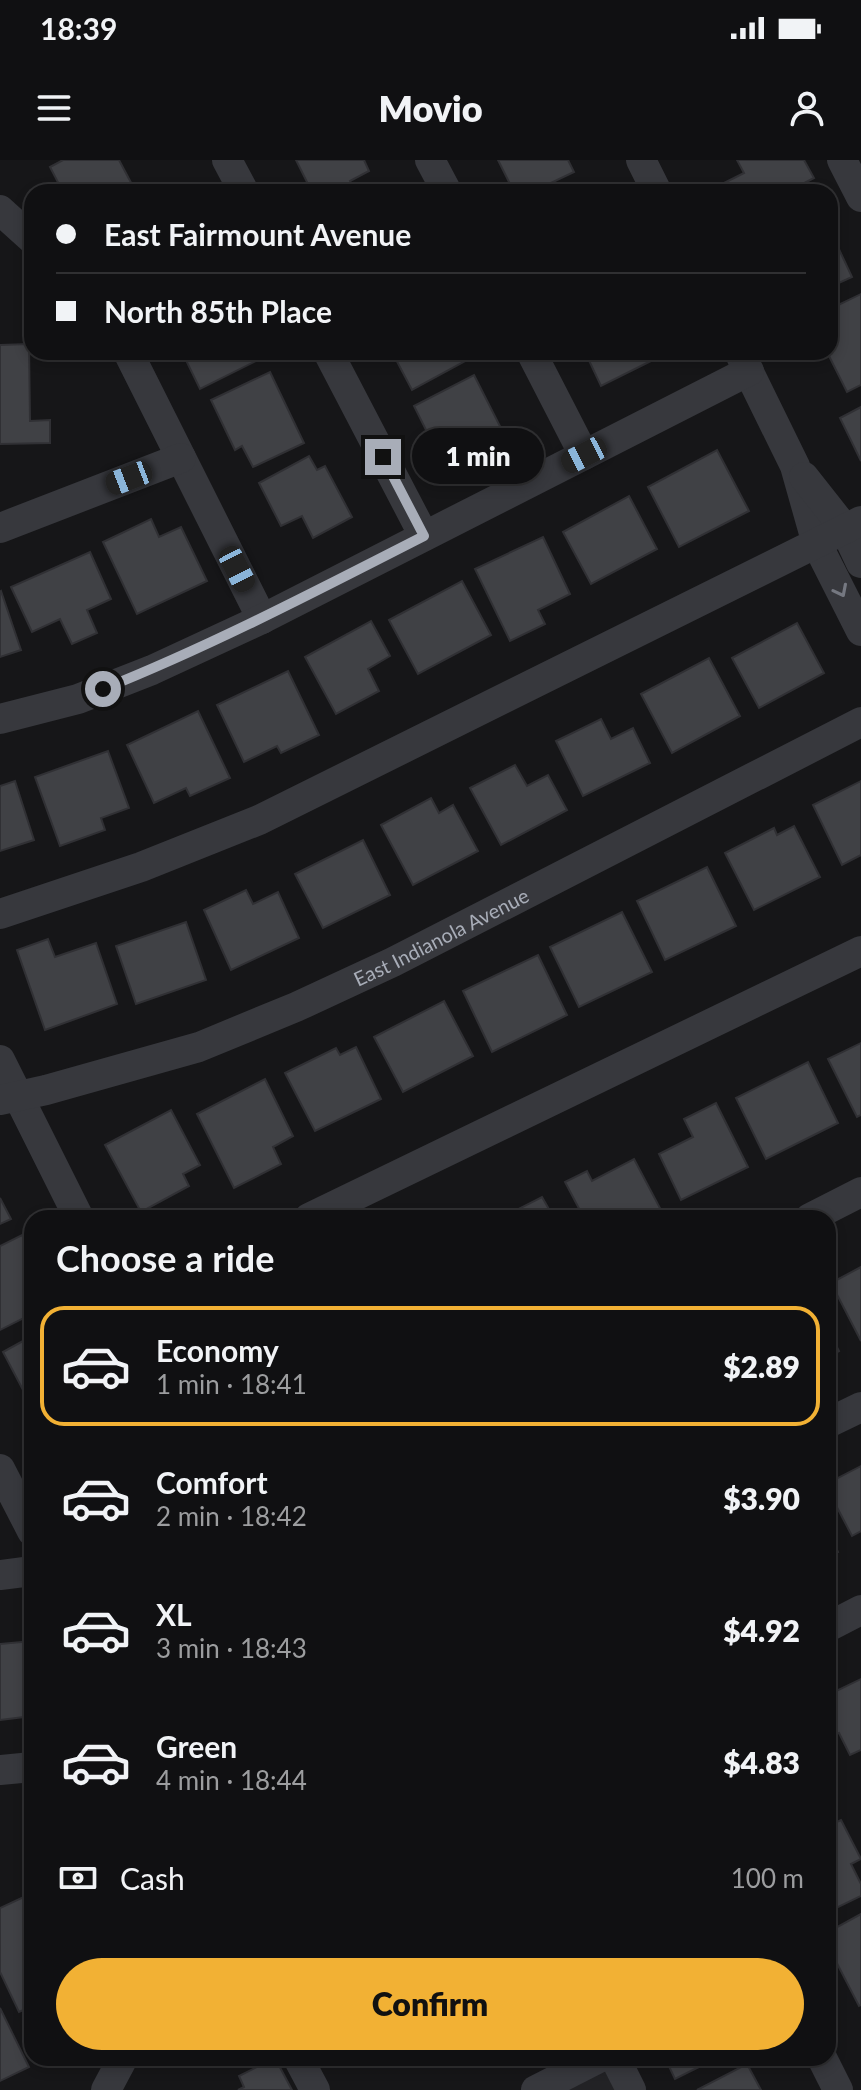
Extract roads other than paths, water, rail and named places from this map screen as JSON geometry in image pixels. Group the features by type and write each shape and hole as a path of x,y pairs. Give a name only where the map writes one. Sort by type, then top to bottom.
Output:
{"street":[{"path":"227,160 240,184"},
{"path":"430,160 443,184"},
{"path":"641,160 653,184"},
{"path":"842,160 861,197"},
{"path":"0,210 24,232"},
{"path":"132,360 262,619"},
{"path":"332,360 424,536"},
{"path":"535,360 584,455"},
{"path":"0,719 78,699 152,670 262,619 584,455 744,362 795,466 817,544 861,631"},
{"path":"0,528 181,458"},
{"path":"795,466 853,525 861,563"},
{"path":"0,914 141,867 259,820 853,525"},
{"name":"East Indianola Avenue","path":"9,1098 199,1047 296,1007 393,962 861,722"},
{"path":"326,1210 861,951"},
{"path":"0,1060 9,1098 74,1210"},
{"path":"826,1210 861,1192"},
{"path":"836,1419 861,1407"},
{"path":"0,1469 24,1516"},
{"path":"0,1575 24,1572"},
{"path":"836,1623 861,1610"},
{"path":"0,1770 24,1768"},
{"path":"106,2090 119,2066"},
{"path":"302,2066 315,2090"},
{"path":"536,2090 583,2066"},
{"path":"619,2066 631,2090"},
{"path":"826,2066 838,2090"}]}
